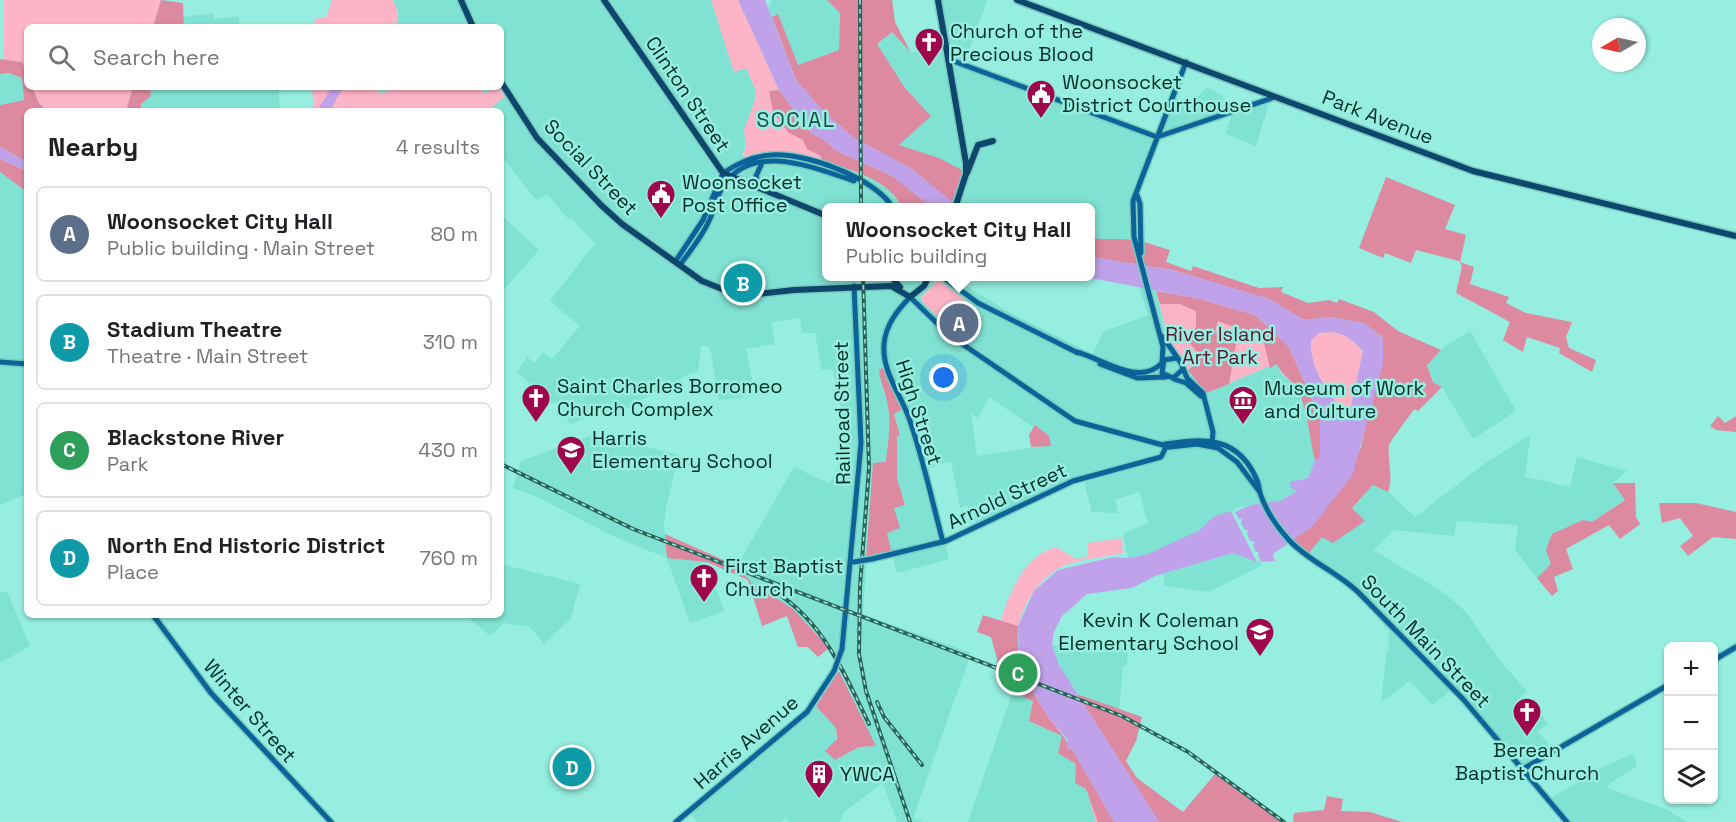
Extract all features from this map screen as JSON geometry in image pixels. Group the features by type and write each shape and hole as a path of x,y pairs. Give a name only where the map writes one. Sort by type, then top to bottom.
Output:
{"main road":[{"path":"461,0 472,24"},
{"name":"Clinton Street","path":"604,0 723,173 822,214"},
{"path":"938,0 966,175"},
{"name":"Park Avenue","path":"1017,0 1473,171 1736,236"},
{"path":"948,59 1157,137 1272,98"},
{"path":"1166,377 1161,370 1164,350 1142,266 1138,241 1140,204 1137,195 1186,62"},
{"name":"Social Street","path":"504,87 537,138 577,182 613,217 702,281 732,293 748,295 854,286 896,287 904,291"},
{"path":"956,203 978,145 993,141"},
{"path":"678,263 703,220 723,173 756,157 790,155 830,168 879,191 889,203"},
{"path":"678,263 705,229 718,196 731,177 744,168 762,163 794,162 866,184"},
{"path":"760,188 756,176 762,163"},
{"path":"884,286 887,281"},
{"path":"895,281 948,335 1074,421 1165,444 1212,443 1213,432 1203,393 1182,370 1181,363 1157,325"},
{"path":"910,297 924,286 926,281"},
{"path":"948,281 978,303 1129,376 1173,378 1186,383 1204,399"},
{"name":"Railroad Street","path":"845,611 852,562 861,443 854,286"},
{"name":"High Street","path":"910,297 889,324 884,344 886,365 910,419 943,542"},
{"path":"1077,352 1139,373 1152,371 1169,358 1176,358"},
{"path":"0,362 24,364"},
{"path":"1173,378 1182,370"},
{"name":"South Main Street","path":"1212,443 1229,447 1242,458 1254,474 1272,519 1293,544 1345,578 1464,699 1567,822"},
{"name":"Arnold Street","path":"852,562 943,542 1073,481 1161,457 1165,444"},
{"name":"Harris Avenue","path":"676,822 807,712 834,670 842,649 845,611"},
{"name":"Winter Street","path":"155,618 211,693 331,822"},
{"path":"1718,657 1736,647"},
{"path":"1523,769 1664,688"}],"shaded area":[{"path":"393,0 711,0 734,72 745,67 756,91 754,108 744,130 746,143 742,156 782,152 811,156 876,181 887,188 899,203 822,203 822,281 935,281 922,297 964,300 940,281 958,281 1007,311 1093,354 1103,332 1148,315 1139,287 1156,291 1168,340 1175,353 1206,393 1277,363 1280,373 1296,386 1304,404 1315,460 1308,478 1298,479 1298,491 1280,501 1237,508 1179,541 1148,554 1128,558 1123,534 1148,523 1139,492 1115,500 1118,513 1092,512 1084,481 1069,484 979,528 967,505 960,508 951,461 926,469 949,559 897,573 887,533 894,507 905,505 897,478 897,436 900,435 894,413 903,408 880,383 888,403 890,442 886,462 873,464 863,614 971,653 913,818 923,822 897,822 883,783 845,811 839,822 789,822 786,818 781,822 697,822 689,812 781,730 816,706 836,728 835,760 859,747 876,746 829,648 793,609 751,582 737,566 794,467 829,484 838,468 846,436 833,369 822,370 815,333 802,333 800,318 771,322 775,344 746,349 752,380 743,398 719,400 710,347 701,346 698,372 691,373 627,408 609,415 606,411 570,424 561,400 553,404 517,372 527,357 535,363 543,352 552,359 580,326 550,301 595,243 571,218 569,220 547,194 537,201 504,159 504,108 491,108 509,93 504,87 504,24 397,24 398,12","holes":["989,397 1033,427 1036,425 1049,436 1050,445 977,456 971,413 978,418"]},
{"path":"738,0 765,0 796,80 823,111 854,138 912,169 954,203 927,203 892,176 835,150 824,140 811,133 779,90"},
{"path":"771,0 827,0 840,13 839,50 797,65 778,15 772,17 768,7 772,3"},
{"path":"940,0 987,0 965,63 1159,138 1137,199 1137,240 1095,238 1095,203 954,203 899,145 931,115 905,88 877,44 892,32 910,53 947,47"},
{"path":"213,13 214,19 239,16 240,24 184,24 183,17"},
{"path":"9,73 22,78 24,100 0,105 0,74"},
{"path":"1207,87 1222,96 1227,111 1162,131 1174,98 1191,104"},
{"path":"150,90 278,90 280,108 141,108 140,104 151,96"},
{"path":"330,90 341,90 332,108 319,108"},
{"path":"1271,97 1256,146 1226,134 1233,111"},
{"path":"0,147 24,160 24,170 0,159"},
{"path":"0,172 24,190 24,495 0,505"},
{"path":"504,218 539,250 504,290"},
{"path":"1095,258 1172,270 1269,299 1304,320 1330,317 1364,323 1383,338 1383,364 1353,474 1313,526 1273,554 1275,561 1261,562 1259,552 1256,552 1253,546 1255,542 1250,541 1248,530 1245,530 1241,523 1242,519 1239,519 1235,512 1251,505 1280,501 1297,491 1291,488 1290,482 1308,478 1315,460 1320,458 1320,416 1289,347 1255,315 1196,298 1095,279","holes":["1319,333 1341,334 1363,351 1350,410 1345,414 1321,380 1311,350 1311,340"]},
{"path":"1470,331 1516,411 1473,439 1442,387 1434,382 1427,364 1448,344"},
{"path":"595,434 679,455 666,507 664,525 667,558 617,538 537,497 513,488 521,461"},
{"path":"1528,436 1530,437 1525,477 1570,487 1577,457 1627,471 1613,483 1625,499 1592,522 1583,520 1552,564 1537,578 1515,550 1518,525 1457,521 1454,536 1394,530 1373,550 1443,592 1466,612 1500,661 1527,691 1515,703 1526,715 1536,706 1548,724 1538,732 1554,750 1526,769 1455,687 1432,705 1410,681 1381,702 1387,650 1389,650 1389,631 1383,625 1388,619 1343,574 1309,553 1322,537 1365,521 1352,509 1373,485 1388,492 1415,517 1487,462"},
{"path":"1231,511 1257,562 1233,553 1155,576 1132,588 1087,594 1062,616 1054,632 1052,645 1059,665 1159,822 1114,822 1072,749 1067,748 1067,739 1048,717 1027,681 1019,660 1018,626 1034,591 1058,570 1113,557 1128,558 1148,554 1198,531 1215,516"},
{"path":"1233,553 1261,562 1261,566 1209,592 1165,586 1163,574"},
{"path":"667,558 707,562 724,611 690,623"},
{"path":"504,565 580,584 571,618 544,644 530,627 504,623 490,636 469,618 504,618"},
{"path":"7,591 30,646 0,663 0,593"},
{"path":"1052,645 1128,648 1127,665 1123,666 1119,709 1077,694 1059,665"},
{"path":"1015,685 1024,688 1033,701 1029,720 1062,736 1068,757 1076,764 1075,783 1086,789 1098,822 968,822"},
{"path":"1633,754 1637,766 1610,783 1607,788 1666,809 1687,822 1570,822 1551,798 1601,768"}],"green space":[{"path":"4,0 161,0 154,24 24,24 24,66 22,62 4,60"},
{"path":"161,0 183,3 184,24 154,24"},
{"path":"332,0 393,0 398,12 397,24 315,24 314,19 326,17"},
{"path":"711,0 738,0 779,90 769,91 772,107 821,156 821,160 782,152 743,158 746,143 744,130 756,91 746,68 734,72"},
{"path":"827,0 892,0 895,22 911,53 892,32 877,44 905,88 931,116 899,145 939,158 964,171 954,203 912,169 854,138 823,111 796,80 772,17 778,14 798,65 839,50 840,13"},
{"path":"0,59 22,62 24,90 33,90 43,108 24,108 24,160 0,147 0,105 24,100 22,78 9,73 0,74"},
{"path":"33,90 132,90 127,108 43,108"},
{"path":"132,90 150,90 151,96 141,104 141,108 127,108"},
{"path":"312,90 377,90 380,93 387,90 482,90 484,94 491,90 504,90 509,93 491,108 314,108"},
{"path":"779,90 811,133 824,140 835,150 892,176 927,203 899,203 887,189 867,176 821,160 821,156 807,149 803,140 789,133 773,112 769,91"},
{"path":"0,159 24,170 24,190 0,172"},
{"path":"1386,177 1455,205 1445,229 1466,235 1460,262 1474,267 1470,284 1509,297 1506,303 1526,313 1572,322 1566,337 1569,348 1596,360 1592,372 1559,353 1560,348 1527,337 1523,352 1503,340 1510,322 1456,293 1462,266 1459,261 1416,250 1411,263 1385,253 1383,258 1359,248"},
{"path":"1095,238 1129,239 1151,244 1170,250 1166,262 1191,271 1193,266 1259,288 1283,287 1281,292 1308,303 1329,300 1337,303 1339,299 1374,312 1398,331 1441,350 1427,365 1433,382 1442,387 1418,411 1414,409 1389,445 1390,486 1388,492 1373,485 1352,508 1365,521 1333,543 1322,537 1309,553 1292,541 1361,448 1383,338 1364,323 1330,317 1304,320 1269,299 1172,270 1095,258"},
{"path":"935,281 940,281 965,300 944,323 922,301 921,297"},
{"name":"River Island Art Park","path":"1156,291 1196,298 1255,315 1277,363 1206,393 1169,341"},
{"name":"River Island Art Park","path":"1156,291 1196,298 1255,315 1289,347 1320,417 1320,459 1315,460 1306,415 1298,390 1281,372 1277,364 1270,368 1264,343 1258,336 1218,321 1215,332 1236,344 1229,384 1206,393 1188,370 1194,365 1192,361 1199,354 1187,340 1196,327 1196,311 1180,304 1160,304"},
{"path":"1332,332 1349,338 1363,351 1350,410 1345,414 1321,380 1311,350 1311,340 1319,333"},
{"path":"889,367 903,409 894,414 900,435 897,436 897,478 905,505 894,508 900,528 887,533 892,554 866,559 873,463 886,462 889,435 888,406 879,369"},
{"path":"1718,416 1725,423 1736,416 1736,432 1716,430 1710,426"},
{"path":"1035,425 1049,436 1051,446 1031,447 1029,435"},
{"path":"1613,483 1635,483 1636,517 1640,524 1620,539 1609,525 1566,549 1573,569 1554,577 1558,591 1552,596 1537,578 1551,564 1546,550 1552,534 1583,520 1592,522 1625,500"},
{"path":"1659,503 1696,503 1736,512 1736,539 1713,537 1688,556 1680,546 1693,536 1680,518 1662,523"},
{"path":"665,534 737,566 751,582 793,609 829,648 818,657 808,647 798,647 787,616 762,626 748,580 707,562 667,558"},
{"path":"1122,538 1123,553 1071,563 1056,570 1033,592 1020,621 1016,653 1020,668 1026,683 1060,732 1025,693 996,635 1000,622 1016,582 1033,560 1043,552 1056,547 1076,559 1088,557 1088,543"},
{"path":"983,615 1018,626 1021,663 1030,686 1049,718 1066,740 1069,749 1072,749 1114,822 1098,822 1086,789 1075,783 1076,764 1058,753 1062,736 1029,721 1033,701 1022,696 1024,689 1015,685 1017,679 1014,673 995,666 998,663 991,637 977,632"},
{"path":"839,671 876,746 859,747 835,760 825,751 837,739 836,728 816,706"},
{"path":"1077,694 1142,717 1136,741 1126,761 1137,778 1183,812 1215,774 1281,822 1159,822"},
{"path":"1062,736 1113,822 1096,822 1083,775 1062,751"},
{"path":"1327,796 1343,799 1341,811 1370,812 1402,822 1293,822 1294,813 1324,810"}],"railway":[{"path":"860,0 861,203"},
{"path":"863,281 869,468 860,586 859,654 866,691 910,822"},
{"path":"504,465 633,529 1122,716 1188,752 1284,822"},
{"path":"767,587 786,599 817,630 840,665 869,724"},
{"path":"877,702 884,717 922,765"}],"place":[{"name":"Church of the Precious Blood","path":"929,68"},
{"name":"Woonsocket District Courthouse","path":"1041,120"},
{"name":"Woonsocket Post Office","path":"661,220"},
{"name":"Stadium Theatre","path":"743,283"},
{"name":"Woonsocket City Hall","path":"959,323"},
{"name":"Saint Charles Borromeo Church Complex","path":"536,424"},
{"name":"Museum of Work and Culture","path":"1243,426"},
{"name":"Harris Elementary School","path":"571,476"},
{"name":"First Baptist Church","path":"704,604"},
{"name":"Kevin K Coleman Elementary School","path":"1260,658"},
{"name":"Blackstone River","path":"1018,673"},
{"name":"Berean Baptist Church","path":"1527,738"},
{"name":"North End Historic District","path":"572,767"},
{"name":"YWCA","path":"819,800"}],"district":[{"name":"SOCIAL","path":"796,120"}]}
